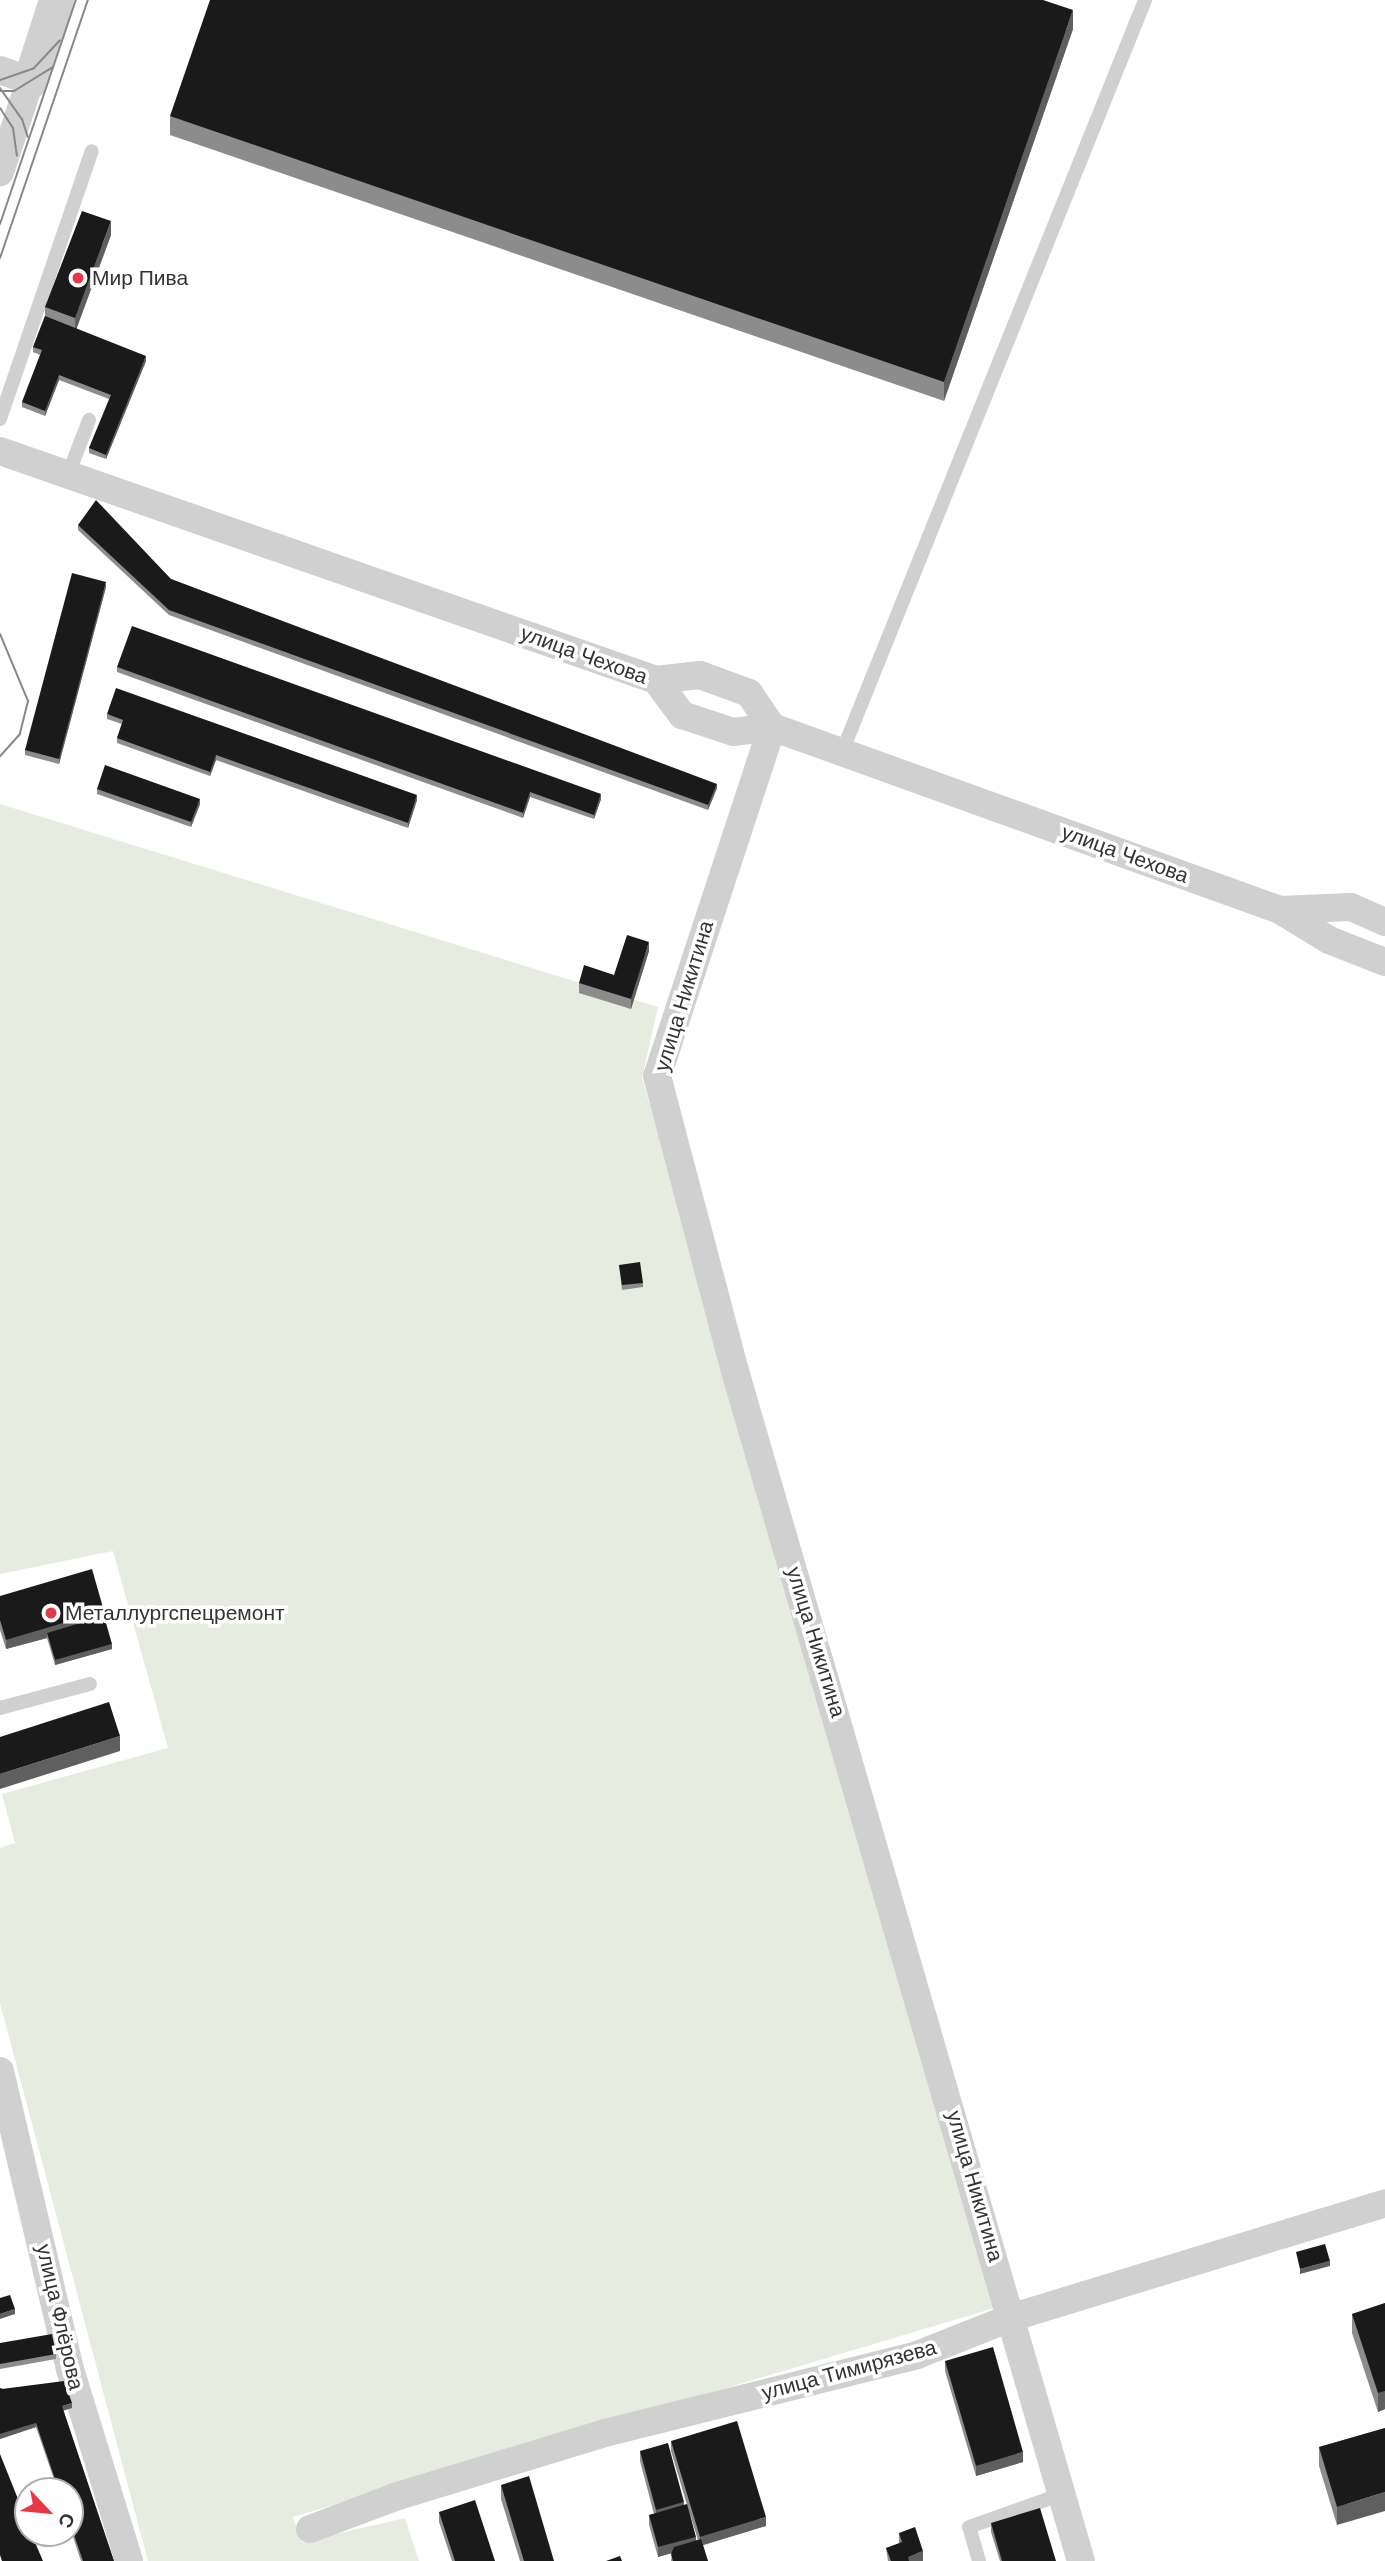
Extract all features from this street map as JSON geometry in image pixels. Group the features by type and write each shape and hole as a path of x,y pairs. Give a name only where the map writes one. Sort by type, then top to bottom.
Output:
{"street":[{"path":"0,172 15,76 56,0"},
{"name":"улица Чехова","path":"0,451 656,680 682,715 733,732 772,727 1280,910 1329,940 1385,962"},
{"path":"656,680 700,675 749,693 772,727"},
{"name":"улица Никитина","path":"772,727 657,1076 735,1371 1013,2318 1081,2561"},
{"path":"1280,910 1351,907 1385,922"},
{"name":"улица Флёрова","path":"0,2071 70,2369 129,2561"},
{"name":"улица Тимирязева","path":"310,2529 398,2496 605,2433 917,2355 1013,2318 1385,2203"}],"lane":[{"path":"842,752 1145,0"},
{"path":"0,419 92,151"},
{"path":"68,475 89,420"},
{"path":"0,1708 90,1684"},
{"path":"979,2561 969,2527 1062,2494"}],"shaded area":[{"path":"0,804 658,1007 642,1078 998,2307 293,2517 302,2542 405,2518 419,2561 148,2561 0,2003 0,1848 15,1843 2,1794 168,1748 113,1551 0,1574"}],"building":[{"path":"210,0 1043,0 1073,10 944,382 170,116"},
{"name":"Мир Пива","path":"82,211 111,221 75,318 45,307"},
{"path":"45,316 146,356 106,455 89,448 111,395 59,375 45,411 22,402 42,350 33,347"},
{"path":"96,500 171,579 717,784 708,805 169,610 78,525"},
{"path":"72,573 106,582 59,759 25,750"},
{"path":"132,626 601,794 594,815 530,792 523,813 117,667"},
{"path":"116,688 417,795 408,823 216,755 210,772 117,738 123,720 107,714"},
{"path":"105,765 200,799 191,822 97,789"},
{"path":"627,935 649,942 631,999 579,983 584,965 614,975"},
{"path":"640,1262 643,1283 622,1285 619,1265"},
{"name":"Металлургспецремонт","path":"92,1569 104,1611 6,1640 0,1620 0,1596"},
{"path":"104,1616 112,1644 55,1660 47,1633"},
{"path":"109,1702 120,1736 0,1774 0,1737"},
{"path":"1325,2244 1330,2261 1300,2269 1296,2252"},
{"path":"10,2295 15,2309 0,2314 0,2298"},
{"path":"1385,2303 1385,2391 1378,2393 1352,2314"},
{"path":"52,2334 56,2354 0,2364 0,2343"},
{"path":"993,2347 1023,2452 976,2466 945,2361"},
{"path":"64,2381 72,2403 62,2406 114,2561 83,2561 78,2547 84,2547 84,2477 54,2477 36,2423 0,2434 0,2388"},
{"path":"737,2421 766,2517 700,2537 671,2441"},
{"path":"1385,2428 1385,2492 1337,2507 1319,2447"},
{"path":"668,2443 684,2502 656,2510 640,2451"},
{"path":"0,2454 14,2489 14,2547 37,2547 43,2561 2,2561"},
{"path":"529,2476 554,2561 524,2561 501,2485"},
{"path":"475,2500 495,2561 455,2561 439,2512"},
{"path":"687,2504 696,2537 658,2547 649,2515"},
{"path":"1040,2508 1056,2561 1002,2561 991,2523"},
{"path":"915,2527 923,2551 908,2557 909,2561 891,2561 886,2548 902,2542 899,2533"},
{"path":"701,2539 708,2561 673,2561 671,2554 674,2547"},
{"path":"620,2556 622,2561 606,2561"}],"tram line":[{"path":"0,224 76,0"},
{"path":"0,258 88,0"},
{"path":"0,80 34,68 60,40"},
{"path":"0,91 14,91 53,67"},
{"path":"0,88 22,119 28,137"},
{"path":"0,108 13,128 17,156"},
{"path":"0,634 28,701 20,734 0,756"}],"place":[{"name":"Мир Пива","path":"78,278"},
{"name":"Металлургспецремонт","path":"51,1613"}]}
